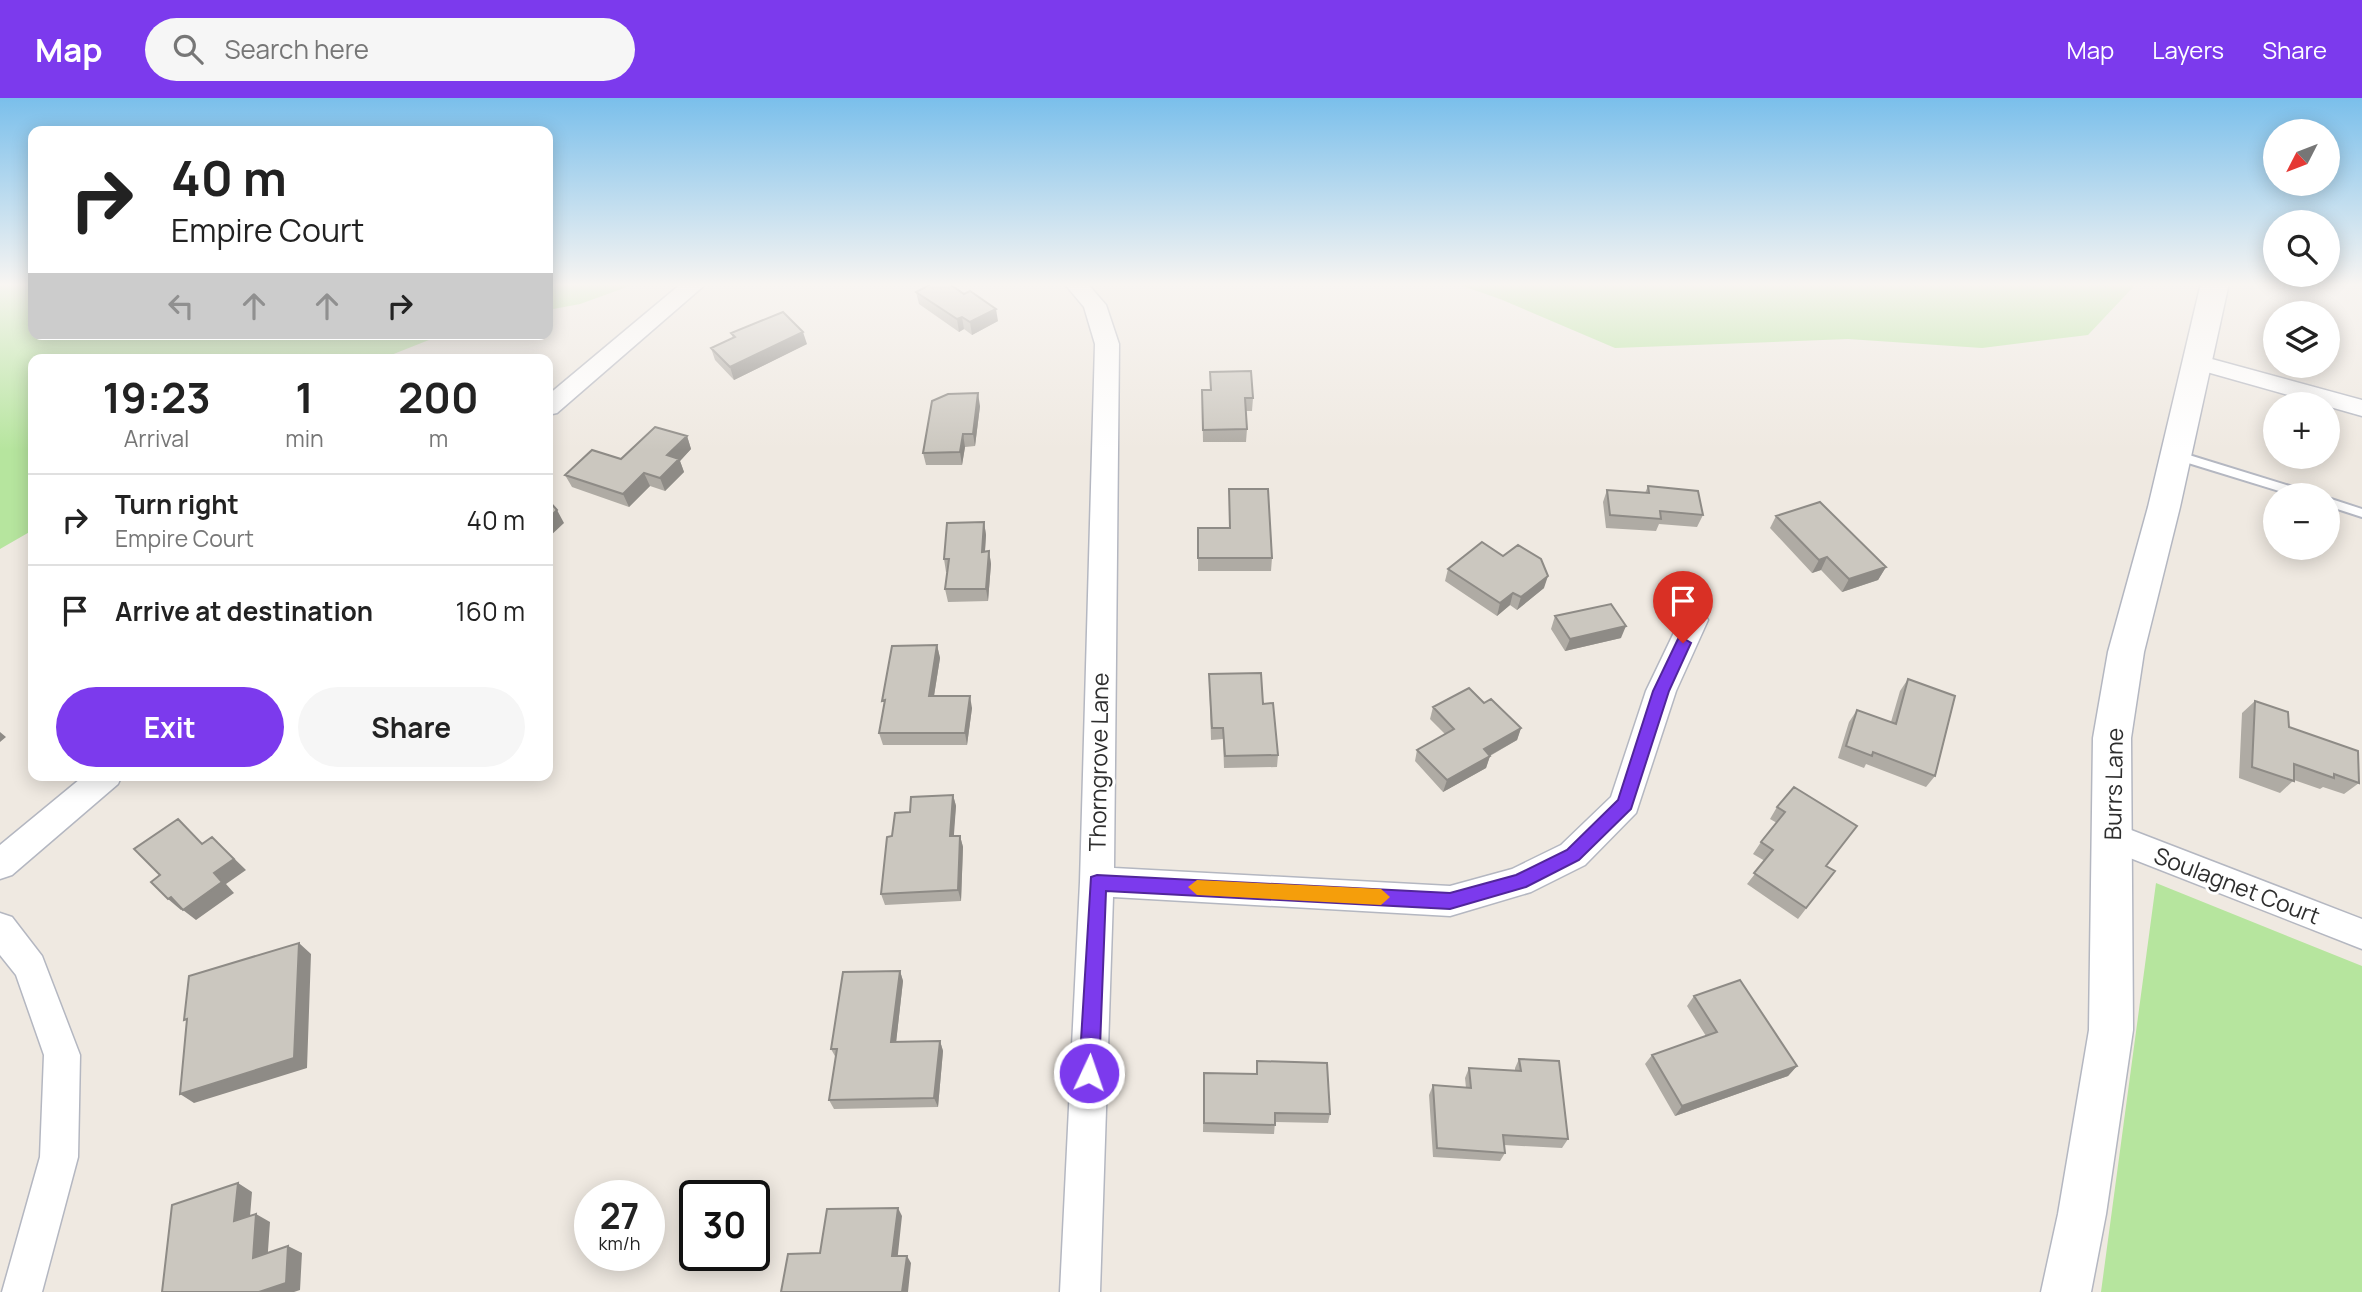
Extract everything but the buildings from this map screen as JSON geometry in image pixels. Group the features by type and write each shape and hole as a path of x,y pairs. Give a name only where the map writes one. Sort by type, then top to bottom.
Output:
{"street":[{"path":"553,403 629,339"},
{"name":"Thorngrove Lane","path":"1080,1292 1097,882 1105,339"},
{"name":"Burrs Lane","path":"2066,1292 2082,1214 2111,1030 2112,738 2126,652 2202,339"},
{"path":"2197,362 2362,408"},
{"path":"1097,882 1450,901 1519,882 1573,855 1625,804 1661,691 1694,620"},
{"path":"0,865 100,781"},
{"name":"Soulagnet Court","path":"2113,837 2362,934"},
{"path":"0,928 30,967 62,1055 59,1157 22,1292"}],"lane":[{"path":"2176,454 2267,483"},
{"path":"2340,506 2362,513"}],"green space":[{"path":"0,339 429,340 394,354 28,354 28,533 0,549"},
{"path":"1593,339 2058,339 1982,348 1848,339 1615,348"},
{"path":"2156,883 2362,966 2362,1292 2101,1292"}],"slow traffic":[{"path":"1197,887 1381,897"}],"route":[{"path":"1089,1073 1097,882 1450,901 1519,882 1573,855 1625,804 1661,691 1683,643"}]}
